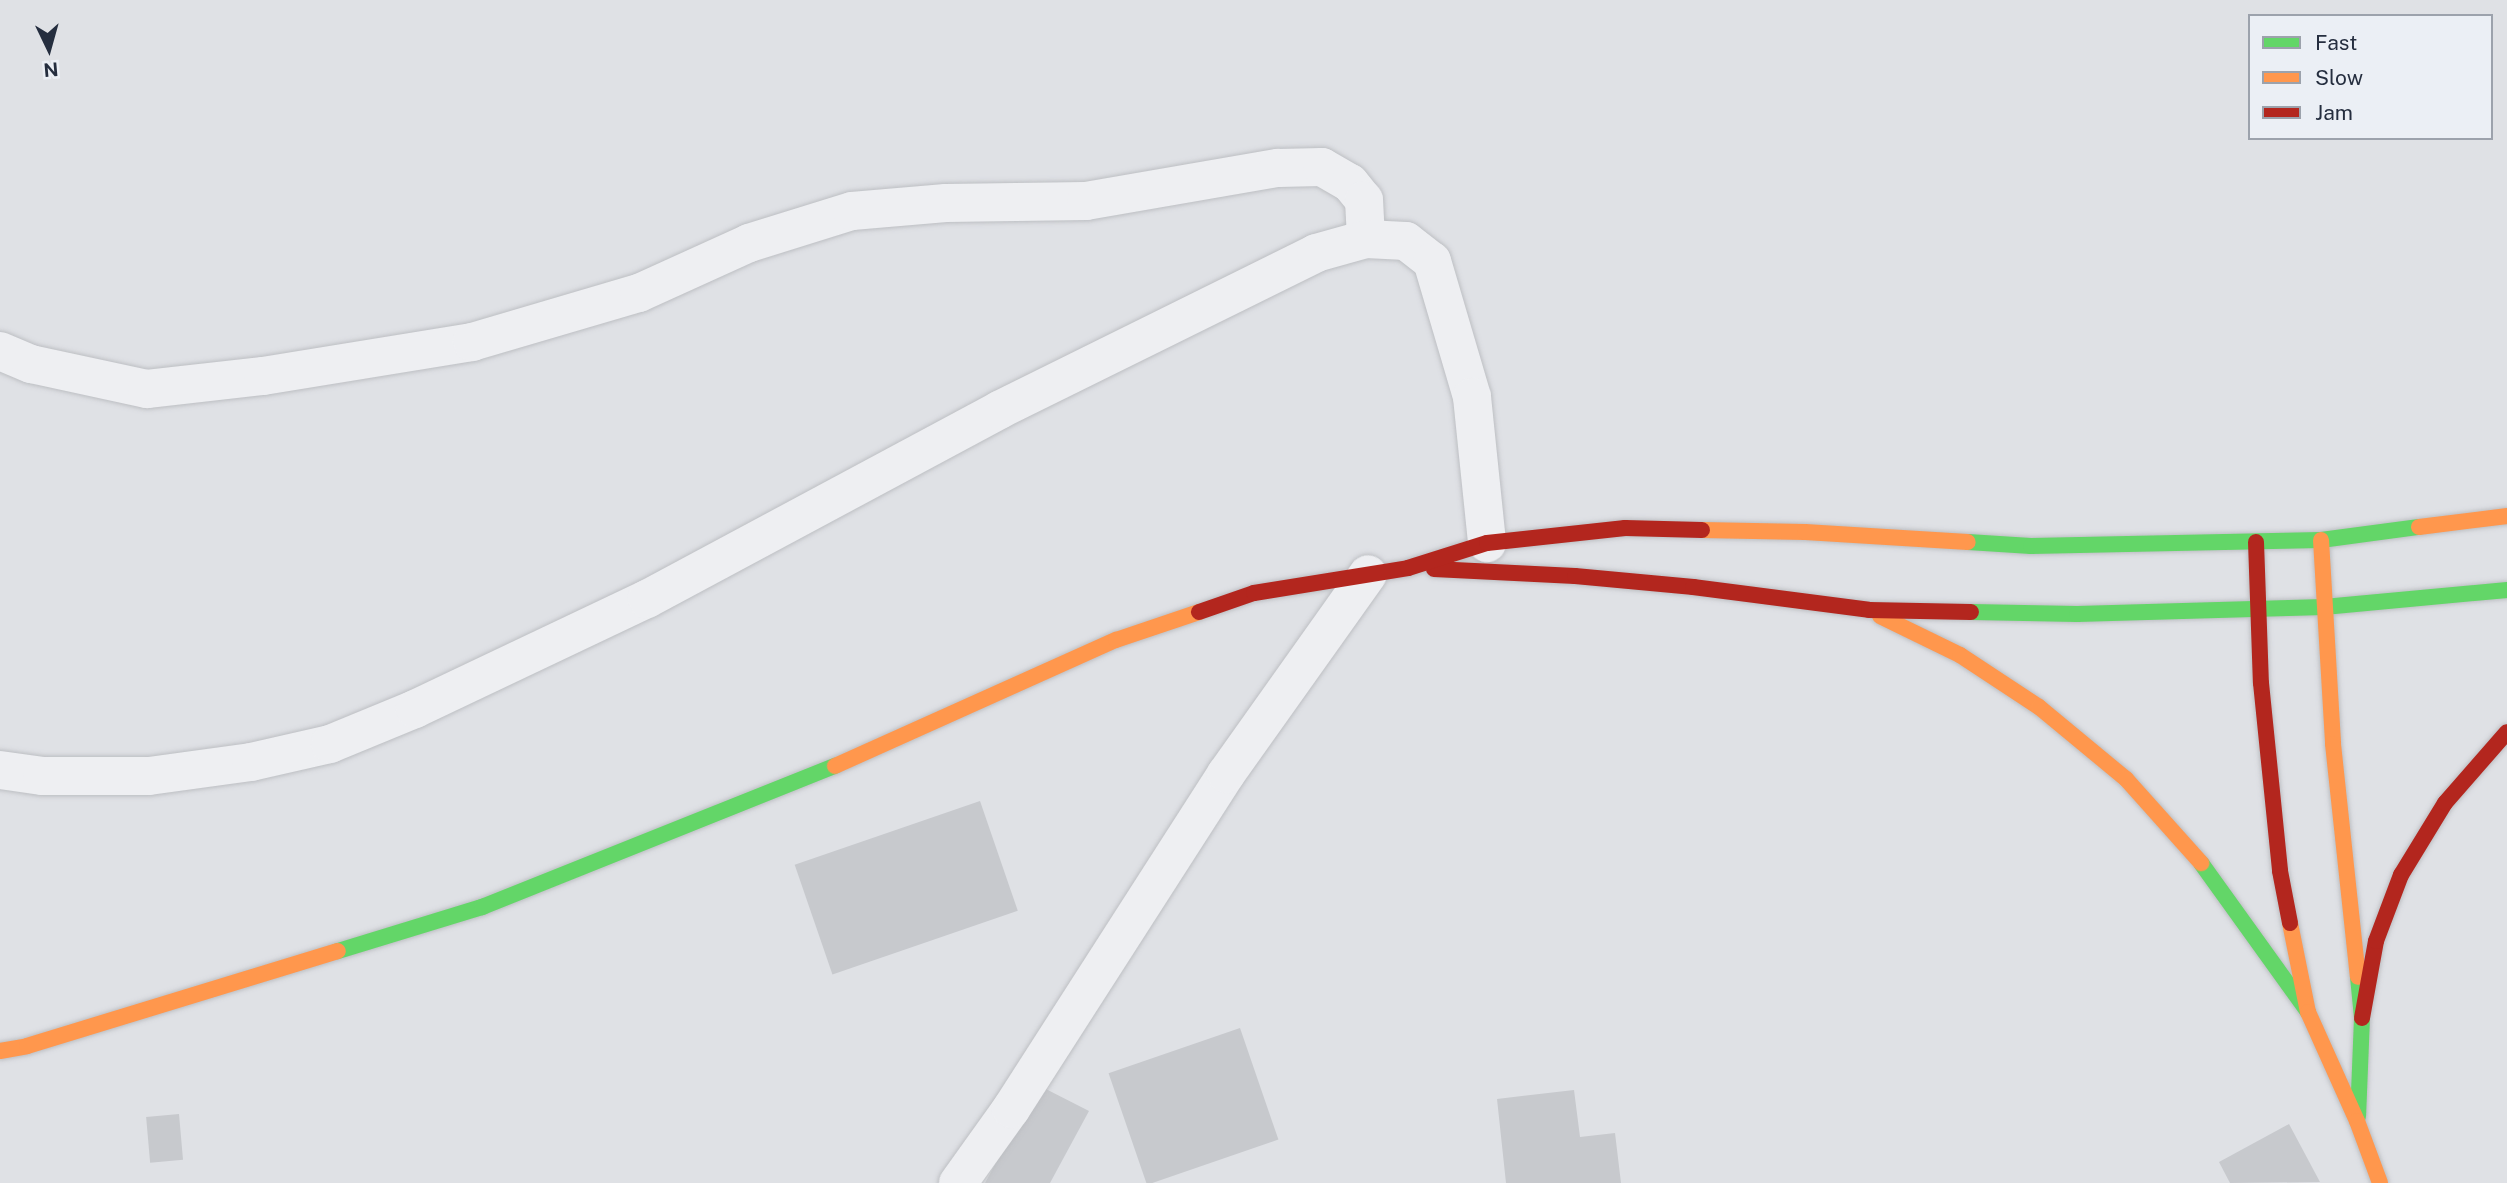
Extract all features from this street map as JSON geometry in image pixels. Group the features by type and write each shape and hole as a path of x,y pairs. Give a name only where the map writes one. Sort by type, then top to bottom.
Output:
{"main road":[{"path":"0,1051 27,1046 482,907 813,776 992,693 1116,640 1254,593 1408,568 1487,543 1625,528 1805,532 2031,546 2256,542 2321,540 2507,516"},
{"path":"2321,540 2333,744 2362,1018"},
{"path":"2256,542 2261,683 2280,871 2308,1012"},
{"path":"1408,568 1575,576 1693,587 1869,610 2077,614 2324,607 2507,590"},
{"path":"1869,610 1960,655 2039,707 2126,779 2200,860 2308,1012 2357,1121 2380,1183"},
{"path":"2357,1121 2362,1018 2376,941 2401,875 2445,803 2507,732"}],"street":[{"path":"0,351 31,364 147,388 263,376 472,342 639,293 749,243 852,211 946,203 1086,201 1278,168 1322,167 1350,183 1364,200 1366,239"},
{"path":"0,770 42,776 149,776 251,762 330,744 415,709 647,599 999,410 1316,253 1366,239 1406,241 1432,261 1472,397 1487,543"},
{"path":"958,1183 1012,1109 1226,774 1368,574"}],"building":[{"path":"980,801 1018,911 832,974 795,865"},
{"path":"1240,1028 1278,1140 1146,1183 1109,1073"},
{"path":"1038,1085 1089,1111 1050,1183 985,1183"},
{"path":"1574,1090 1580,1137 1615,1133 1621,1183 1506,1183 1497,1099"},
{"path":"179,1114 183,1160 150,1163 146,1117"},
{"path":"2289,1124 2320,1182 2230,1183 2219,1162"}],"traffic: fast":[{"path":"1968,542 2031,546 2321,540 2419,527"},
{"path":"1971,612 2077,614 2324,607 2507,590"},
{"path":"338,951 482,907 835,766"},
{"path":"2201,863 2308,1012"},
{"path":"2358,977 2362,1018 2358,1116"}],"traffic: slow":[{"path":"2419,527 2507,516"},
{"path":"1702,530 1805,532 1968,542"},
{"path":"2321,540 2333,744 2358,977"},
{"path":"835,766 1116,640 1199,612"},
{"path":"1880,616 1960,655 2039,707 2126,779 2201,863"},
{"path":"2290,923 2308,1012 2357,1121 2380,1183"},
{"path":"0,1051 27,1046 338,951"}],"traffic: jam":[{"path":"1199,612 1254,593 1408,568 1487,543 1625,528 1702,530"},
{"path":"2256,542 2261,683 2280,871 2290,923"},
{"path":"1434,569 1575,576 1693,587 1869,610 1971,612"},
{"path":"2362,1018 2376,941 2401,875 2445,803 2507,732"}]}
